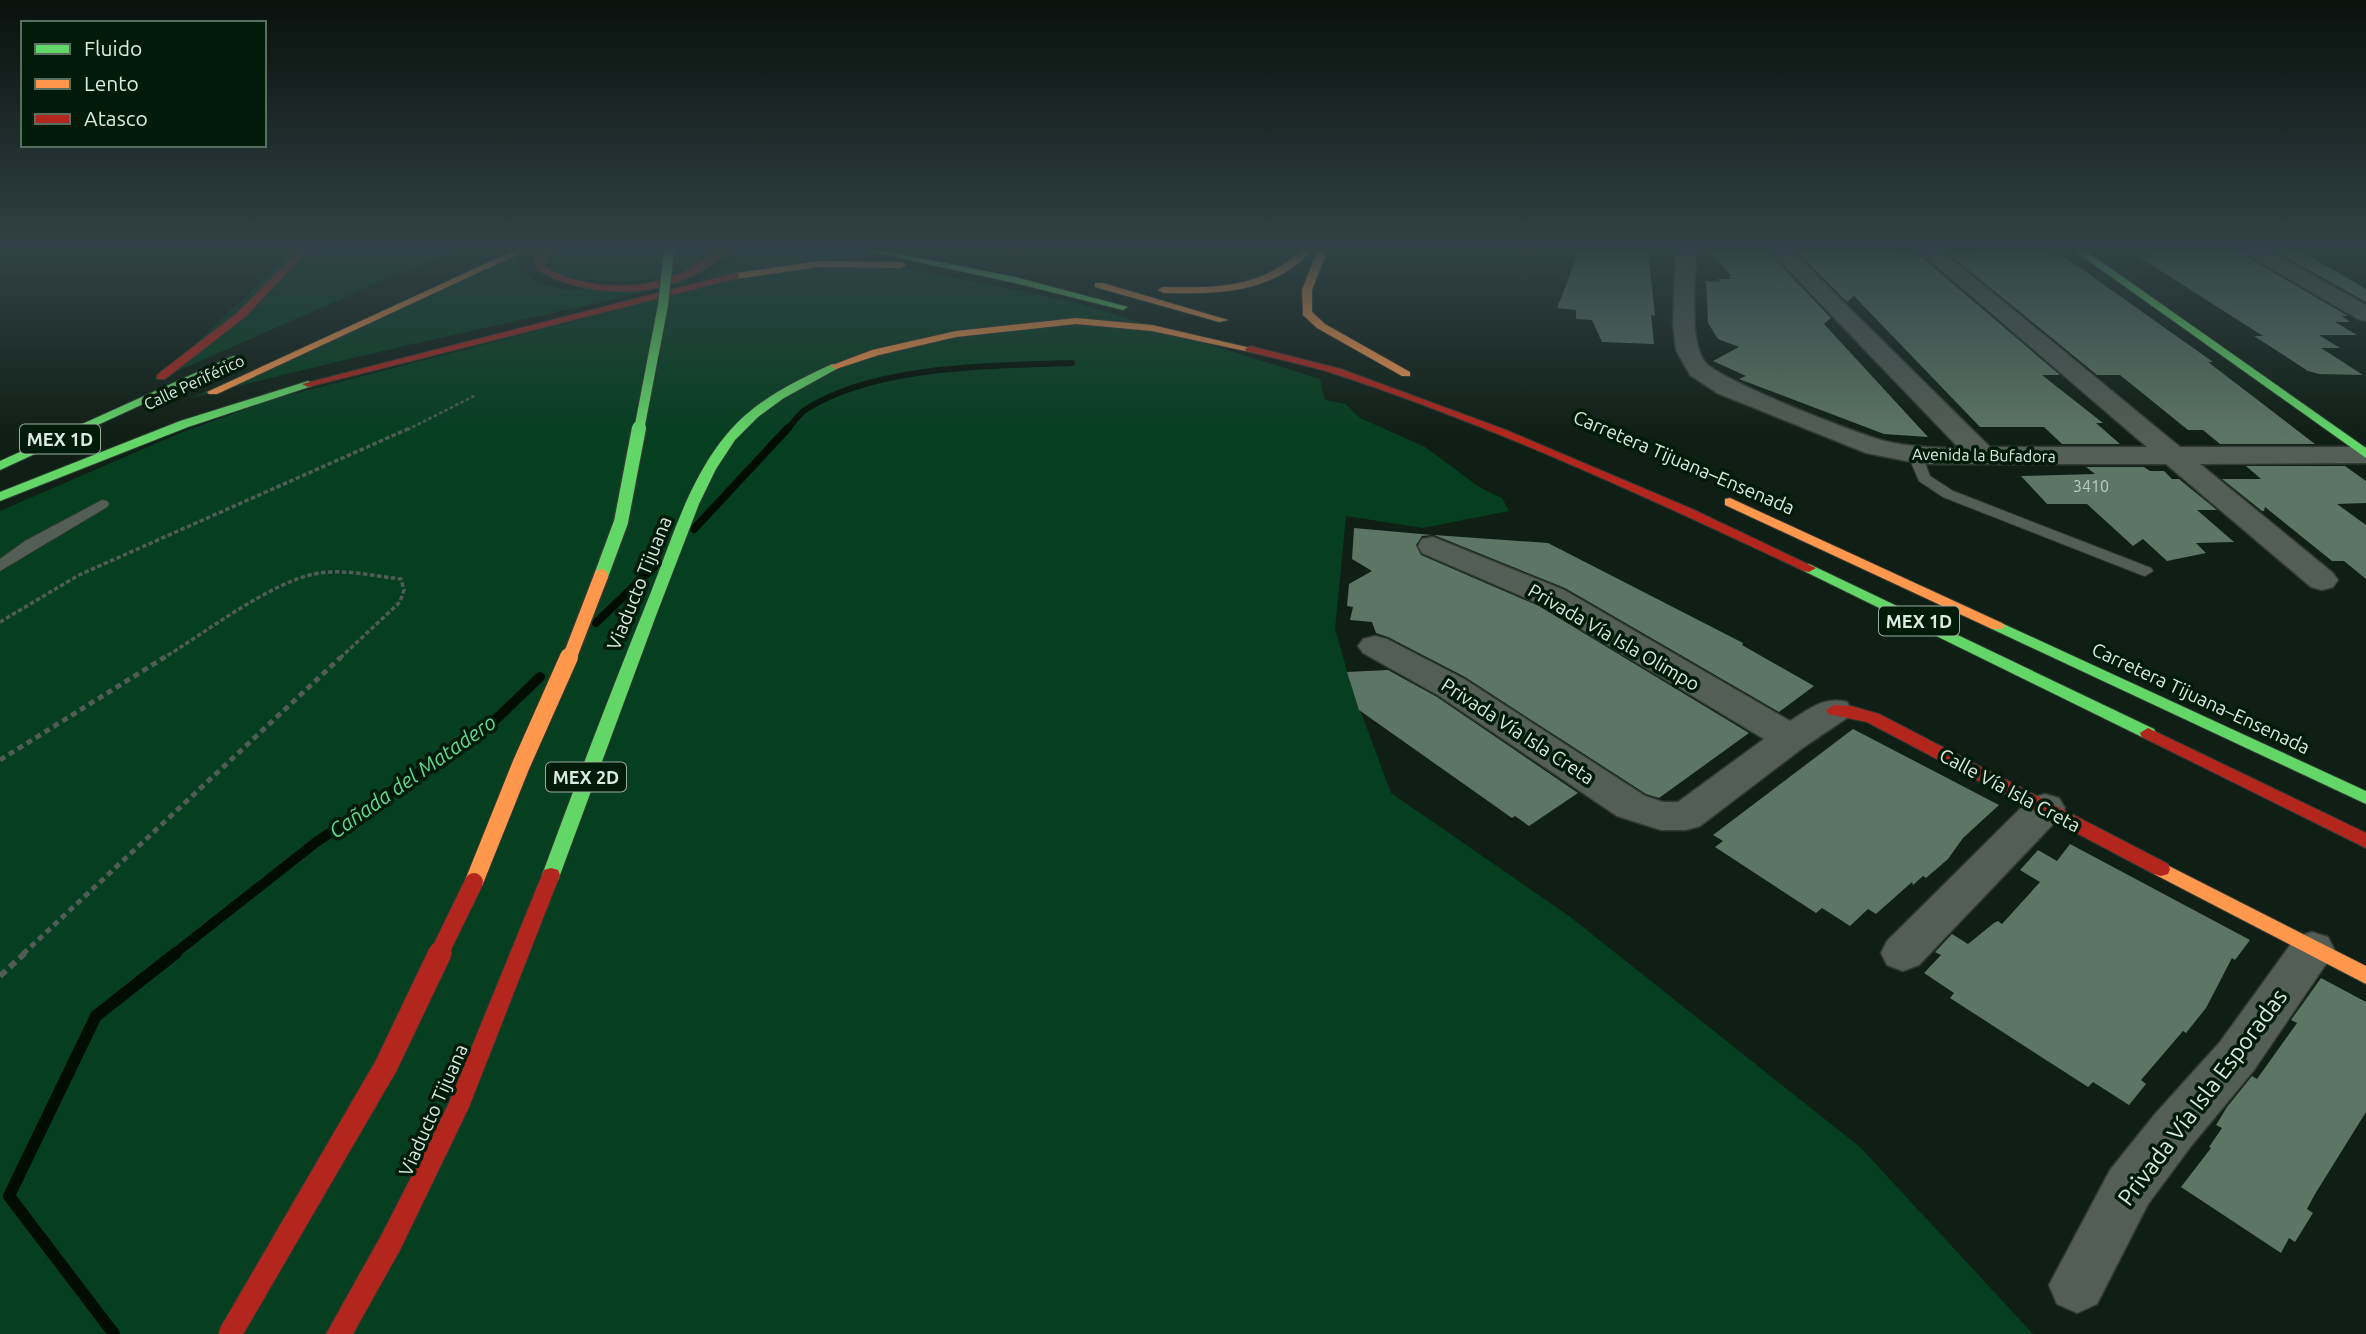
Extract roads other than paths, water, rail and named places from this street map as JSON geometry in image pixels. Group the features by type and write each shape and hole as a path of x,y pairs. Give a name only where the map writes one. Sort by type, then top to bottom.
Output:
{"main road":[{"path":"120,412 243,313"},
{"name":"Calle Periférico","path":"203,396 384,313"},
{"name":"MEX 1D","path":"0,496 182,425 311,383 587,313"},
{"name":"Viaducto Tijuana","path":"230,1334 386,1066 471,890 521,765 582,629 621,522 661,313"},
{"name":"MEX 1D","path":"1141,313 1337,371 1465,416 1649,494 2048,682 2366,841"},
{"path":"1200,313 1234,323"},
{"path":"1307,313 1321,326 1413,377 1321,349"},
{"path":"2167,313 2366,455"},
{"name":"Viaducto Tijuana","path":"339,1334 426,1179 481,1055 637,644 711,465 737,429 793,387 831,369 887,350 944,336 1013,327 1088,321 1212,341 1337,371"},
{"name":"MEX 1D","path":"0,466 254,351"},
{"name":"Calle Periférico","path":"0,496 179,408"},
{"name":"Carretera Tijuana–Ensenada","path":"1718,497 2366,799"},
{"name":"Calle Vía Isla Creta","path":"1834,710 1851,711 1873,718 2366,976"}],"street":[{"name":"Avenida la Bufadora","path":"1686,313 1686,342 1693,362 1708,378 1726,388 1876,447 1915,455 1984,457 2366,455"},
{"path":"1842,313 1984,457"},
{"path":"2003,313 2322,580"},
{"name":"Privada Vía Isla Olimpo","path":"1433,546 1552,597 1791,738"},
{"name":"Privada Vía Isla Creta","path":"1375,646 1451,687 1631,806 1661,816"},
{"name":"Calle Vía Isla Creta","path":"1661,816 1686,816 1791,738 1834,710"},
{"path":"1903,953 2045,808"},
{"name":"Privada Vía Isla Esporadas","path":"2077,1285 2129,1187 2173,1130 2237,1056 2312,949"}],"lane":[{"path":"1915,455 1924,478 1948,494 2145,571"},
{"path":"0,566 30,544 102,504"}],"waterway":[{"name":"Cañada del Matadero","path":"787,430 805,410 833,395 899,376 970,367 1072,363"},
{"name":"Cañada del Matadero","path":"694,529 788,428"},
{"name":"Cañada del Matadero","path":"596,623 656,565"},
{"name":"Cañada del Matadero","path":"174,954 315,843 491,724 540,677"},
{"name":"Cañada del Matadero","path":"114,1334 9,1196 96,1016 176,953"}]}
